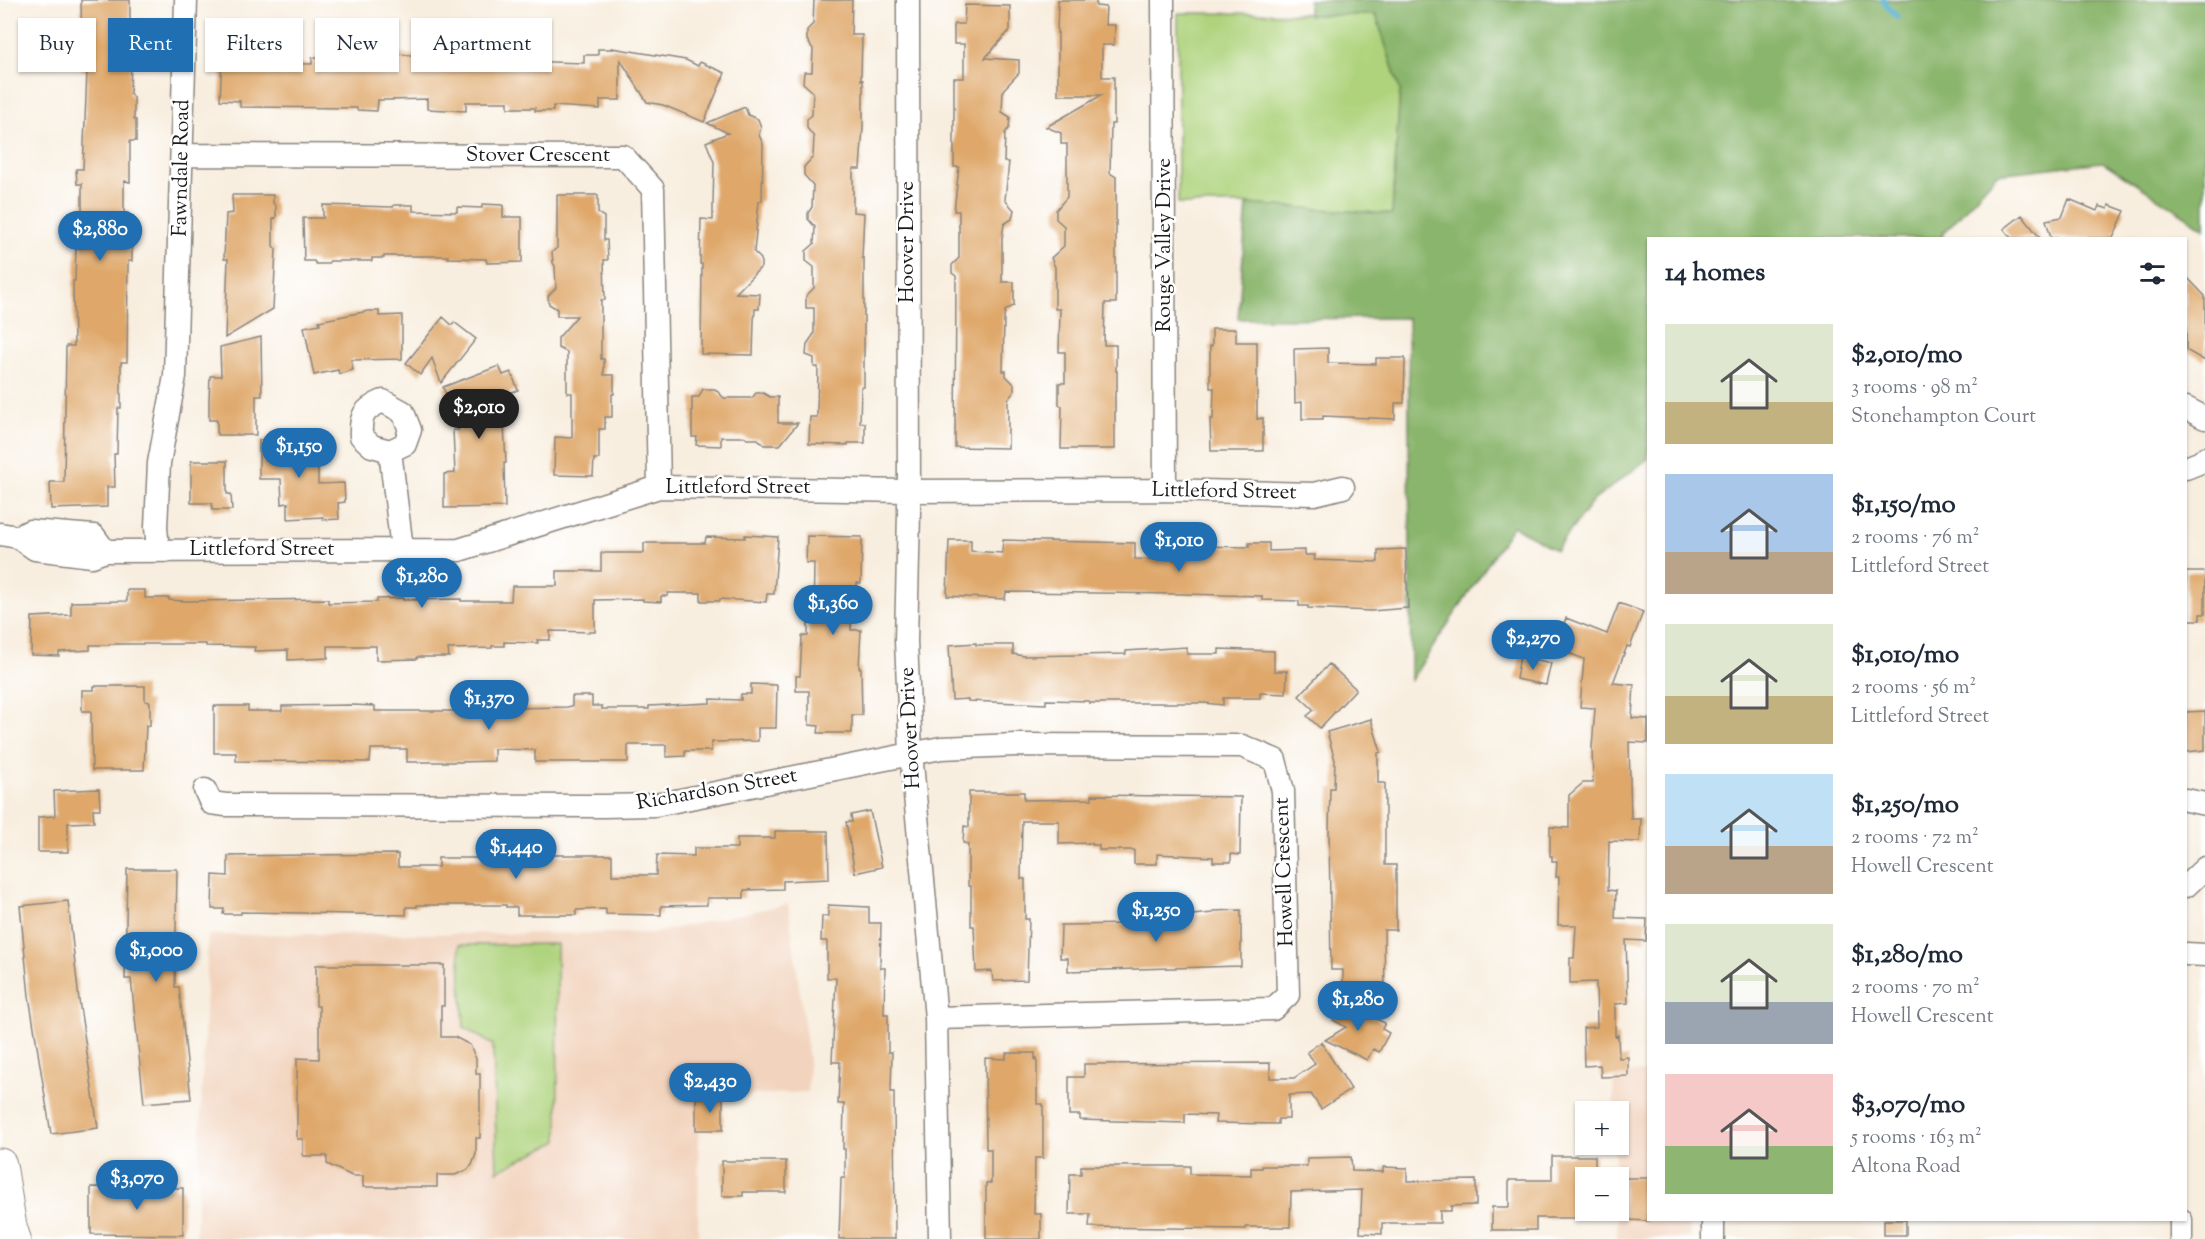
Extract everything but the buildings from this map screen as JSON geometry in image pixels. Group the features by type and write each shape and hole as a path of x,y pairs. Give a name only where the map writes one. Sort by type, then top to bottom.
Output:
{"main road":[{"path":"0,1165 14,1239"}],"street":[{"name":"Fawndale Road","path":"158,550 156,527 159,463 175,376 186,0"},
{"name":"Hoover Drive","path":"908,0 909,491 906,641 910,753 936,1017 940,1239"},
{"name":"Rouge Valley Drive","path":"1163,0 1165,490"},
{"name":"Stover Crescent","path":"182,155 623,156 653,189 659,487"},
{"path":"2187,409 2205,418"},
{"path":"390,452 402,549"},
{"path":"2187,468 2205,458"},
{"name":"Littleford Street","path":"9,535 36,549 92,556 105,551 158,550 459,550 659,487 909,491 1165,490 1314,494 1343,487"},
{"name":"Howell Crescent","path":"910,753 941,748 1016,745 1242,746 1275,760 1283,791 1288,995 1274,1009 936,1017"},
{"name":"Richardson Street","path":"205,790 212,803 226,804 655,805 910,753"},
{"path":"2187,800 2205,804"},
{"path":"2187,885 2205,868"},
{"path":"2187,954 2205,955"},
{"path":"1713,1221 1713,1239"},
{"path":"2181,1221 2181,1239"}],"shaded area":[{"path":"788,904 809,1059 808,1092 699,1098 698,1239 196,1239 208,935 653,933"},
{"path":"1647,1072 1647,1221 1690,1221 1690,1239 1617,1239 1617,1221 1629,1221 1629,1167 1615,1167 1615,1155 1629,1155 1629,1101 1614,1101 1613,1073"}],"green space":[{"path":"1308,0 2205,0 2205,229 2103,162 1997,174 1942,235 1943,237 1647,237 1647,460 1593,501 1556,550 1513,526 1411,680 1408,318 1238,319 1247,204 1392,214 1400,90 1376,15 1308,15"},
{"path":"1178,13 1376,14 1400,90 1392,214 1247,204 1178,204"},
{"path":"557,944 558,1141 497,1171 493,1045 464,1027 459,945"}],"waterway":[{"path":"1883,0 1897,17"}]}
